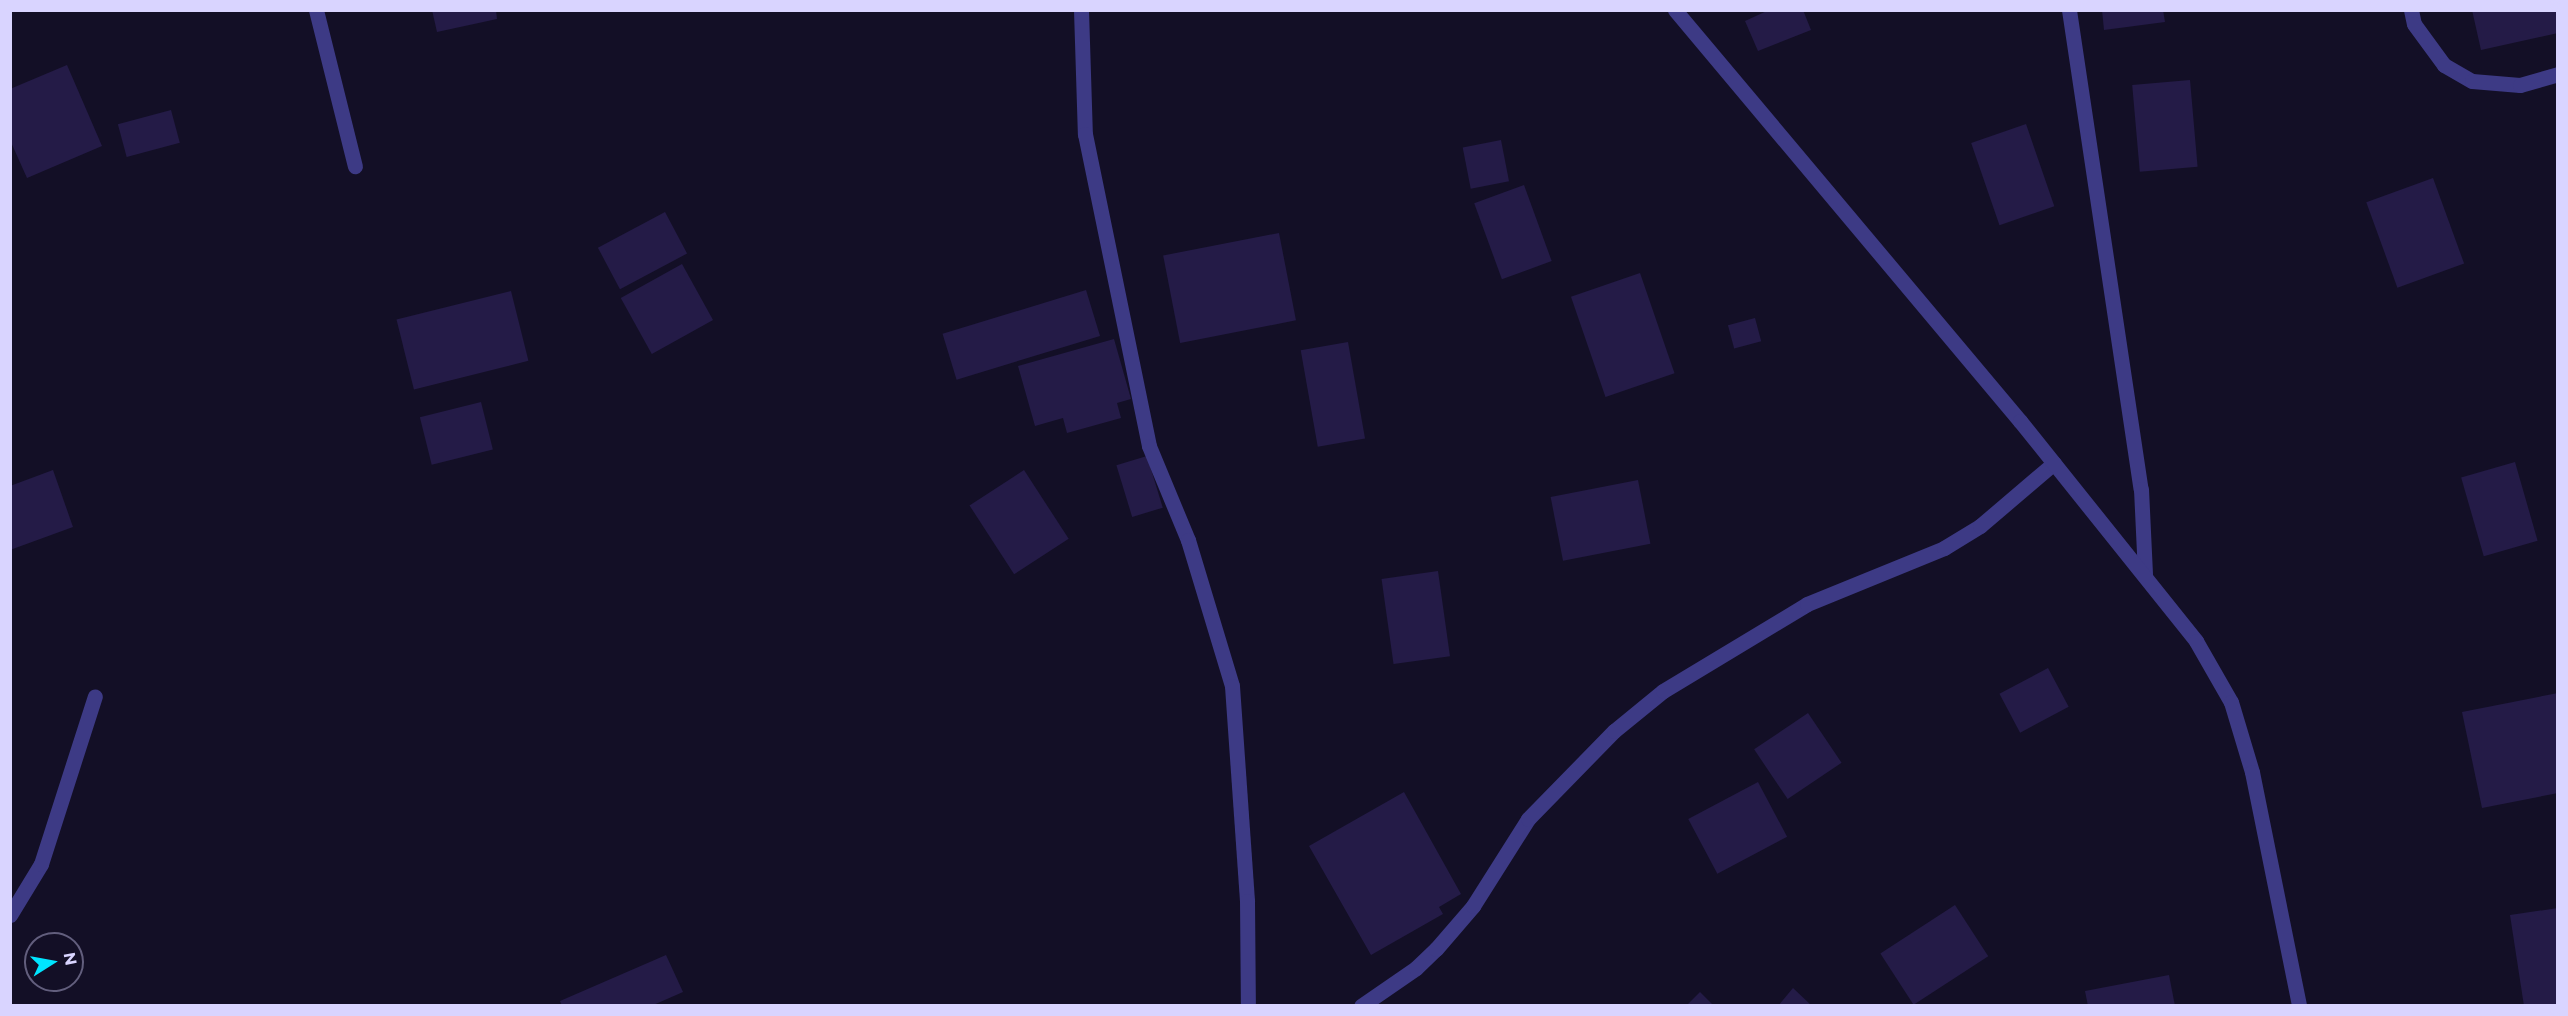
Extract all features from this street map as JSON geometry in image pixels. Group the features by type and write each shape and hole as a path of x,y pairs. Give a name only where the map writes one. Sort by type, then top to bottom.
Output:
{"street":[{"path":"316,10 355,166"},
{"path":"1082,10 1085,134 1149,446 1188,540 1232,686 1247,901 1248,1005"},
{"path":"1675,10 2054,463 2196,640 2231,702 2252,772 2299,1005"},
{"path":"2069,10 2140,489 2145,575"},
{"path":"2411,10 2415,24 2444,65 2472,81 2520,85 2558,74"},
{"path":"1361,1005 1416,968 1436,949 1473,906 1528,819 1614,731 1663,691 1807,604 1944,548 1980,526 2054,463"},
{"path":"10,915 41,864 95,696"}],"building":[{"path":"432,10 496,10 497,19 437,32"},
{"path":"1769,10 1803,10 1811,30 1758,51 1745,21"},
{"path":"2102,10 2163,10 2165,22 2104,30"},
{"path":"2472,10 2558,10 2558,33 2481,50"},
{"path":"67,65 102,146 27,178 10,140 10,89"},
{"path":"2190,80 2198,167 2140,172 2132,85"},
{"path":"171,110 180,143 127,157 118,124"},
{"path":"2026,124 2054,206 1999,225 1971,143"},
{"path":"1501,140 1509,181 1471,189 1463,147"},
{"path":"2433,178 2464,264 2397,288 2366,202"},
{"path":"1524,185 1552,261 1502,279 1474,203"},
{"path":"665,212 687,253 620,289 598,248"},
{"path":"1279,233 1296,320 1180,343 1163,256"},
{"path":"682,264 713,320 652,354 621,298"},
{"path":"1640,273 1675,373 1605,397 1571,297"},
{"path":"1086,290 1100,336 957,380 943,334"},
{"path":"511,291 528,361 414,389 397,320"},
{"path":"1755,318 1761,341 1734,348 1728,325"},
{"path":"1114,339 1131,399 1117,403 1121,418 1067,433 1063,418 1035,426 1018,366"},
{"path":"1348,342 1365,439 1318,447 1301,350"},
{"path":"481,402 493,450 432,465 420,417"},
{"path":"1147,456 1163,508 1132,517 1116,465"},
{"path":"2515,462 2538,541 2484,556 2461,477"},
{"path":"53,470 73,527 10,550 10,486"},
{"path":"1024,470 1069,539 1014,574 969,505"},
{"path":"1638,480 1650,544 1563,561 1551,497"},
{"path":"1438,571 1450,656 1394,664 1382,579"},
{"path":"2048,668 2069,707 2020,733 1999,694"},
{"path":"2558,693 2558,793 2482,808 2462,712"},
{"path":"1808,713 1842,763 1788,799 1754,749"},
{"path":"1758,782 1787,837 1717,874 1688,819"},
{"path":"1404,792 1461,894 1439,907 1443,914 1371,955 1309,846"},
{"path":"1955,905 1988,956 1914,1005 1880,953"},
{"path":"2558,908 2558,1006 2524,1006 2510,915"},
{"path":"666,955 683,992 651,1006 562,1006 560,1001"},
{"path":"2169,975 2175,1006 2088,1006 2085,991"},
{"path":"1793,988 1812,1006 1778,1006"},
{"path":"1700,992 1714,1006 1686,1006"}]}
